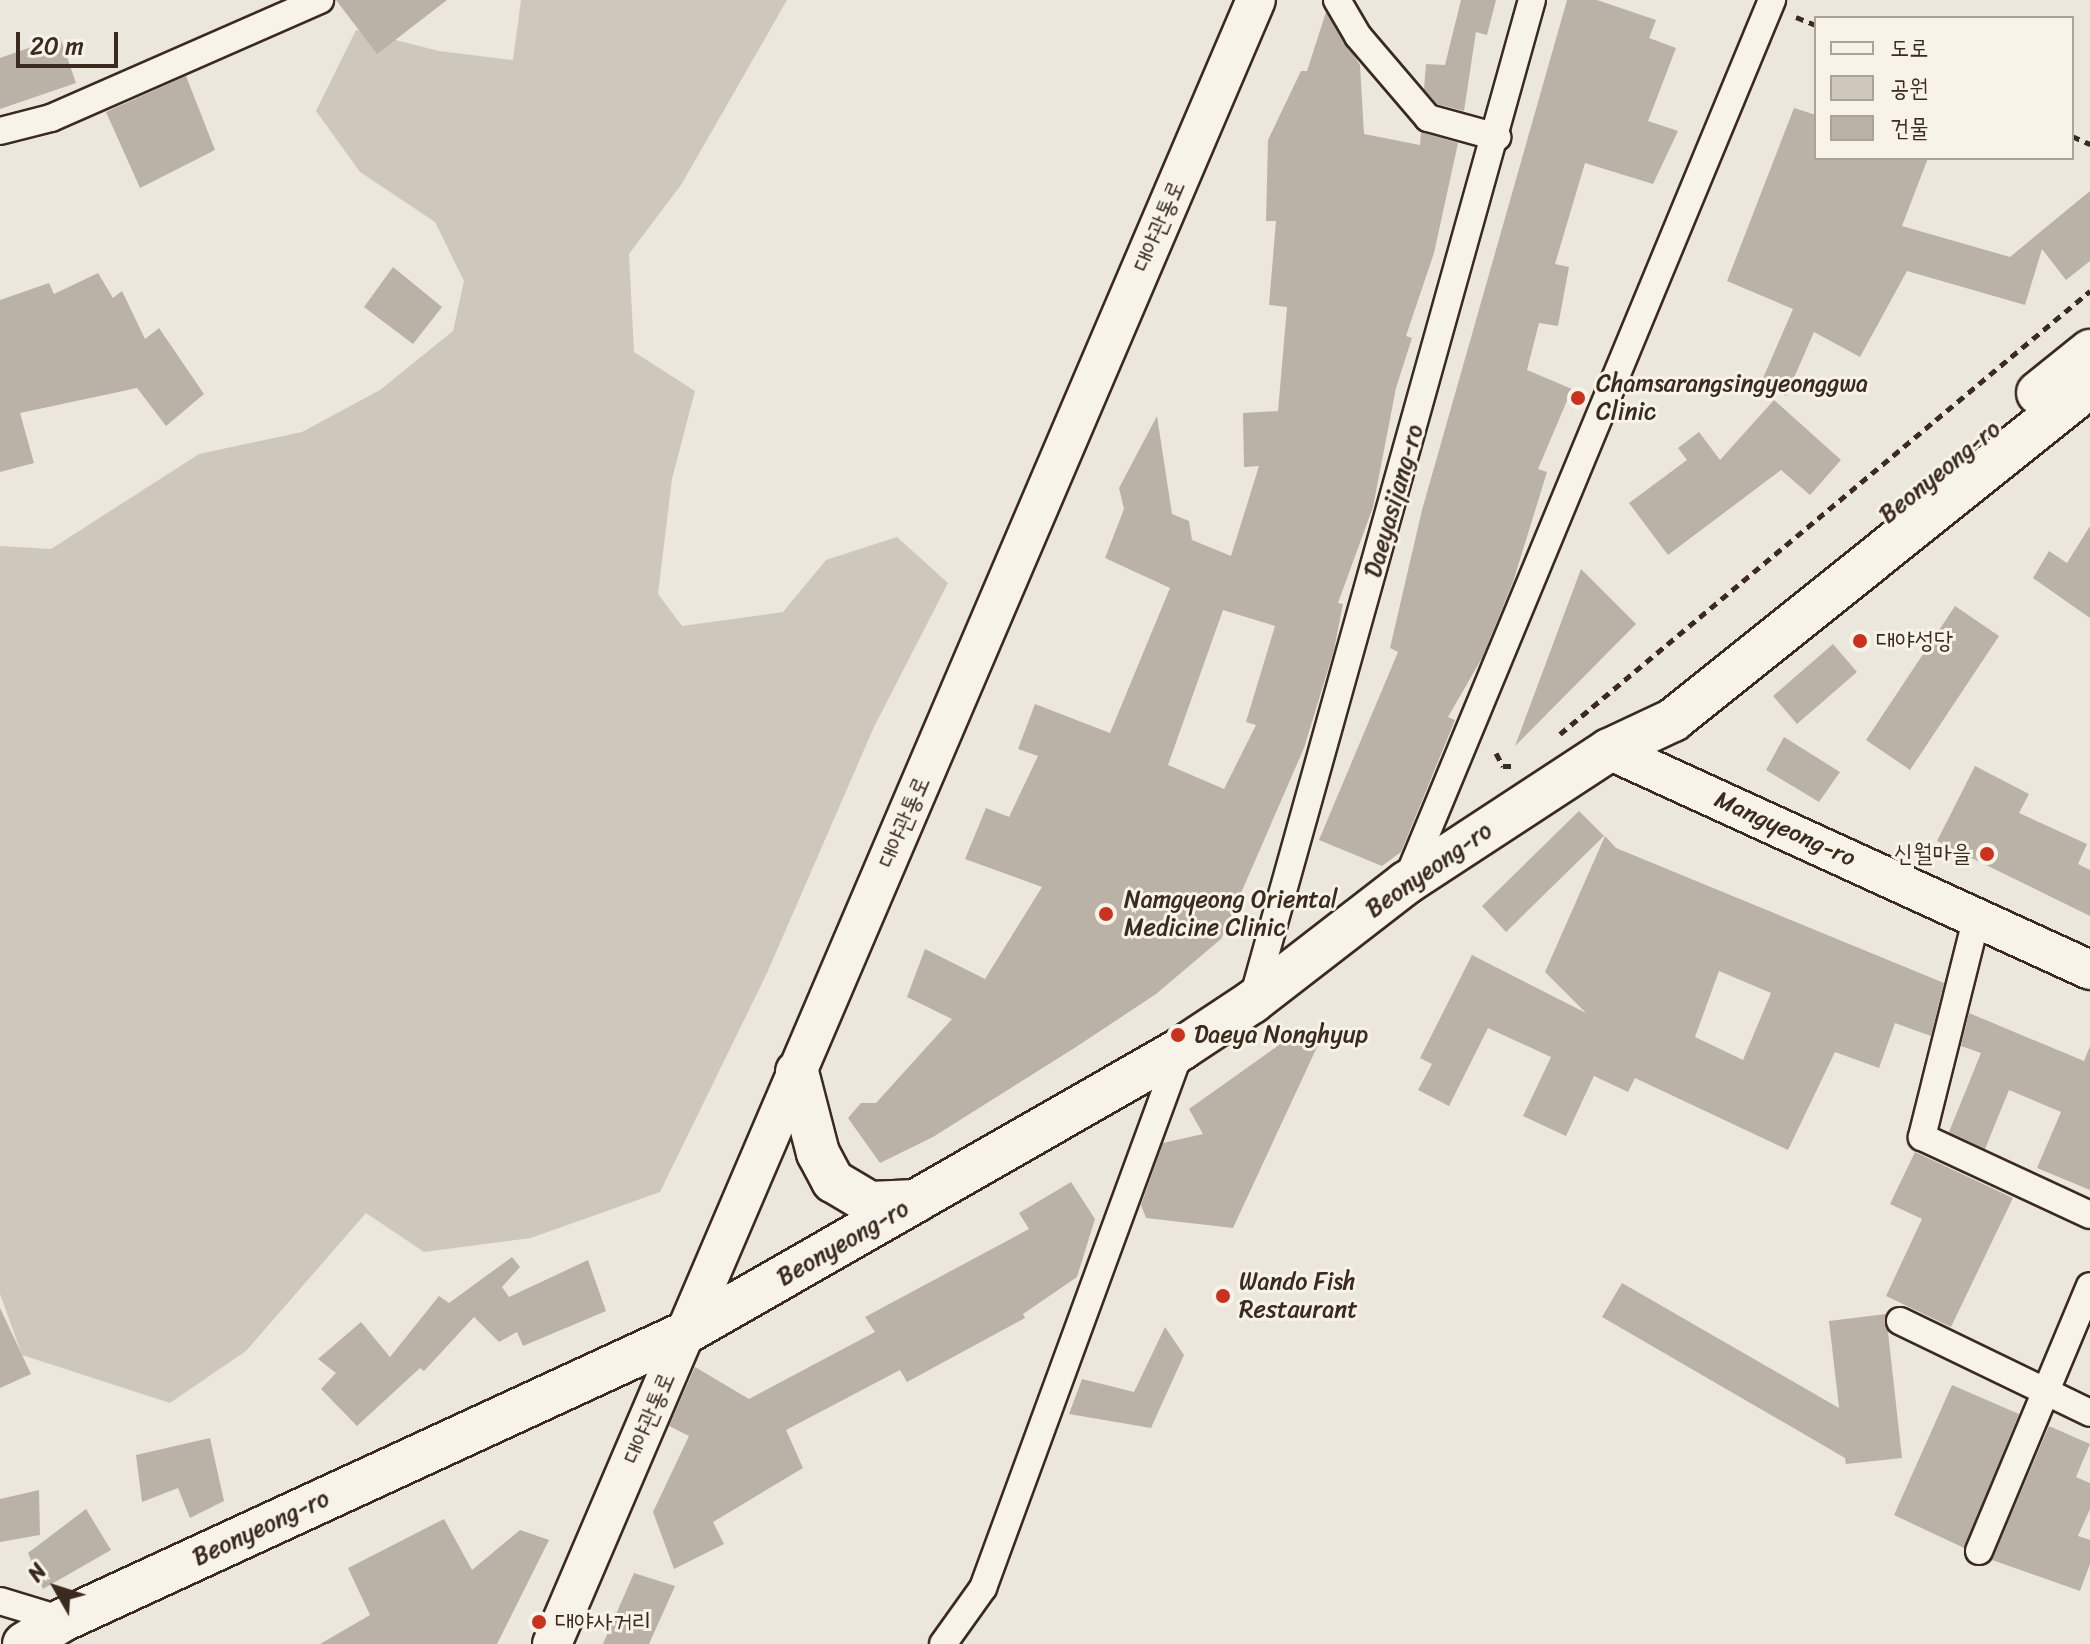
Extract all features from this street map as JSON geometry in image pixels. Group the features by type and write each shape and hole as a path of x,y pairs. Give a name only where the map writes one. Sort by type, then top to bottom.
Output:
{"main road":[{"name":"대야관통로","path":"552,1644 1256,0"},
{"name":"Beonyeong-ro","path":"1609,750 1661,698 2090,351"},
{"name":"Beonyeong-ro","path":"24,1644 63,1620 685,1333 1181,1049 1252,1002 1406,883 1609,750 1673,720 2090,386"},
{"name":"Mangyeong-ro","path":"1609,750 2090,970"},
{"path":"797,1072 818,1153 833,1181 870,1203 917,1201"}],"street":[{"path":"0,131 51,118 320,0"},
{"path":"1337,0 1358,36 1428,118 1497,137"},
{"name":"Daeyasijang-ro","path":"1252,1002 1497,137 1532,0"},
{"path":"1406,883 1772,0"},
{"path":"1977,916 1922,1137 2090,1215"},
{"path":"943,1644 983,1588 1181,1049"},
{"path":"1979,1551 2090,1286"},
{"path":"1900,1321 2046,1395 2090,1413"},
{"path":"0,1601 63,1620"}],"path":[{"path":"1555,737 2090,291"},
{"path":"1496,753 1503,766 1520,767"}],"green space":[{"path":"521,0 787,0 681,185 629,254 634,352 695,391 672,479 658,594 682,626 783,612 826,560 897,537 948,583 874,727 767,973 660,1192 531,1238 424,1252 366,1213 246,1351 170,1403 22,1355 0,1294 0,546 51,549 199,454 302,432 380,390 453,331 464,281 435,222 360,172 316,111 356,30 439,51 513,60"}],"building":[{"path":"336,0 447,0 377,54"},
{"path":"1461,0 1496,0 1487,35 1476,32 1464,111 1437,104 1424,89 1426,64 1445,65"},
{"path":"1567,0 1597,0 1656,20 1649,38 1676,48 1648,121 1678,131 1653,184 1585,163 1555,264 1569,267 1558,326 1539,323 1527,370 1572,389 1538,469 1547,472 1513,582 1482,658 1448,717 1455,720 1401,852 1382,866 1319,840 1398,652 1390,648 1422,510"},
{"path":"1326,12 1360,65 1364,134 1420,145 1421,132 1458,143 1434,253 1406,336 1412,338 1396,388 1373,507 1338,603 1343,604 1334,650 1304,748 1221,939 1156,994 1076,1047 933,1137 880,1163 848,1118 861,1103 876,1103 952,1019 907,997 925,949 985,979 1042,887 965,859 986,808 1009,817 1038,756 1018,749 1035,704 1110,733 1170,588 1105,558 1124,509 1119,488 1157,416 1172,514 1189,521 1192,540 1231,556 1259,466 1244,467 1243,413 1278,411 1287,307 1269,305 1276,221 1266,221 1268,140 1301,71 1307,71","holes":["1223,610 1275,626 1246,722 1256,725 1224,789 1168,765"]},
{"path":"60,37 76,83 0,109 0,58"},
{"path":"186,76 215,150 140,188 106,112"},
{"path":"1794,108 1814,114 1814,160 1927,160 1902,226 2010,257 2090,191 2090,261 2066,280 2042,249 2025,305 1907,271 1860,357 1814,332 1786,396 1760,385 1793,309 1727,281"},
{"path":"393,267 442,307 413,344 364,307"},
{"path":"98,273 113,298 122,291 145,339 159,328 204,394 166,426 137,388 20,413 34,463 0,472 0,300 49,283 54,294"},
{"path":"1774,400 1841,460 1810,495 1781,470 1668,555 1629,503 1687,460 1678,448 1699,432 1720,460"},
{"path":"2090,526 2090,618 2033,578 2049,551 2067,563"},
{"path":"1581,569 1636,624 1515,746"},
{"path":"1955,606 1999,636 1910,770 1866,740"},
{"path":"1833,644 1857,672 1797,724 1773,696"},
{"path":"1784,737 1840,772 1819,802 1766,770"},
{"path":"1975,766 2029,794 2019,813 2087,844 2078,864 2090,870 2090,916 1937,841"},
{"path":"1579,811 1604,836 1506,932 1482,906"},
{"path":"1605,836 1616,848 1944,983 1931,1036 1895,1023 1879,1068 1835,1052 1788,1150 1635,1078 1628,1092 1594,1076 1566,1136 1523,1116 1551,1057 1488,1028 1449,1106 1418,1090 1432,1064 1420,1058 1472,955 1586,1013 1545,972","holes":["1719,971 1771,993 1743,1060 1695,1037"]},
{"path":"1969,1013 2084,1061 2090,1046 2090,1190 2037,1168 2061,1112 2009,1090 1985,1149 1949,1132 1981,1053 1961,1046"},
{"path":"1300,1030 1318,1045 1233,1228 1146,1218 1141,1205 1163,1143 1203,1134 1189,1109"},
{"path":"1915,1152 2013,1198 1951,1327 1886,1296 1922,1219 1890,1204"},
{"path":"1071,1182 1095,1219 1077,1277 1023,1314 1025,1318 907,1382 900,1370 786,1430 803,1468 713,1522 724,1544 674,1569 653,1512 689,1436 669,1426 695,1367 749,1399 875,1332 865,1317 1029,1229 1019,1213"},
{"path":"512,1257 520,1267 502,1287 509,1297 588,1260 606,1311 523,1346 517,1332 499,1342 474,1317 424,1371 420,1368 357,1426 321,1389 336,1373 318,1359 361,1322 390,1357 439,1296 449,1303"},
{"path":"1622,1283 1839,1408 1829,1321 1886,1314 1902,1458 1846,1464 1845,1458 1602,1317"},
{"path":"0,1308 31,1374 0,1388"},
{"path":"1165,1327 1184,1355 1151,1428 1069,1414 1082,1379 1134,1392"},
{"path":"1952,1385 2019,1414 1964,1548 1894,1515"},
{"path":"2049,1426 2090,1444 2076,1477 2090,1483 2090,1509 2078,1536 2090,1540 2090,1564 2080,1591 1992,1560"},
{"path":"210,1438 224,1501 190,1518 178,1488 142,1502 136,1455"},
{"path":"39,1490 40,1535 0,1542 0,1499"},
{"path":"86,1509 111,1550 43,1589 28,1553"},
{"path":"444,1519 472,1570 520,1530 549,1540 497,1644 320,1644 370,1615 348,1568"},
{"path":"634,1573 675,1586 649,1644 603,1644"}],"place":[{"name":"Chamsarangsingyeonggwa Clinic","path":"1578,398"},
{"name":"대야성당","path":"1860,641"},
{"name":"신월마을","path":"1987,854"},
{"name":"Namgyeong Oriental Medicine Clinic","path":"1106,914"},
{"name":"Daeya Nonghyup","path":"1178,1035"},
{"name":"Wando Fish Restaurant","path":"1223,1296"},
{"name":"대야사거리","path":"539,1622"}]}
